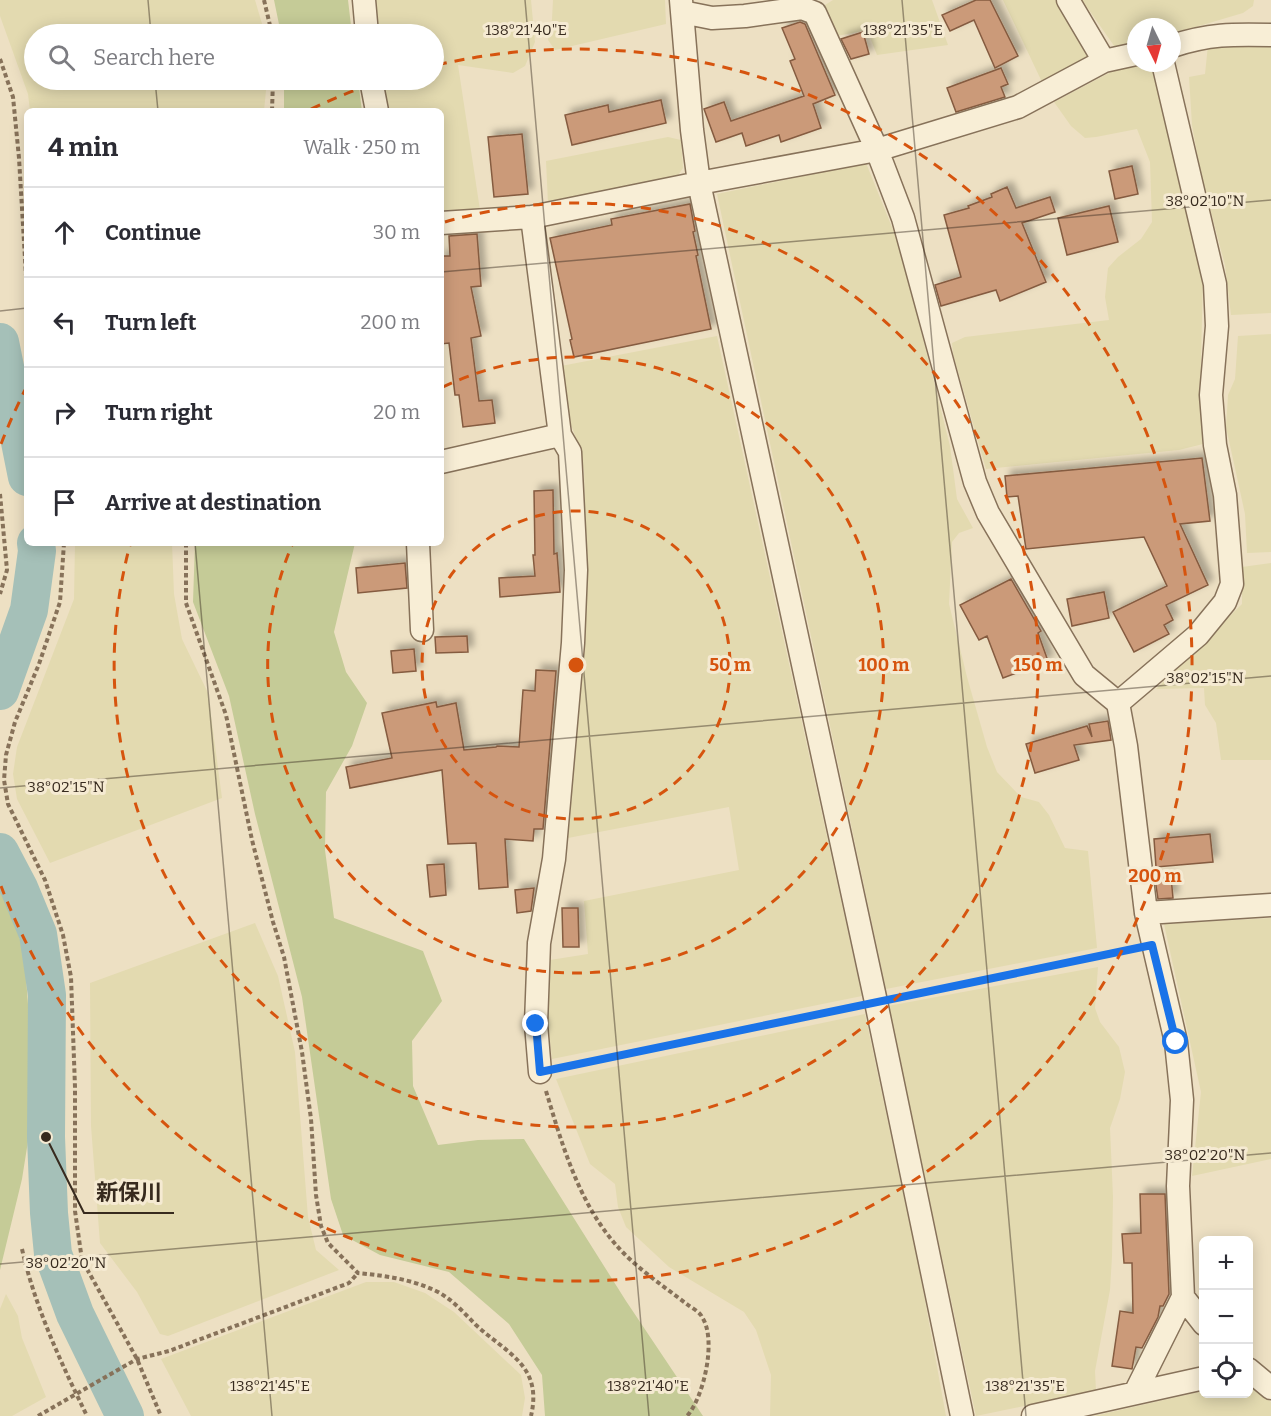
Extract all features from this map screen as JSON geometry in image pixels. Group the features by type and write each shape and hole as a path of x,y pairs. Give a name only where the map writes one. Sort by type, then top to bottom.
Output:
{"street":[{"path":"364,0 366,24"},
{"path":"1068,0 1104,61"},
{"path":"962,1416 876,1002 699,183 692,130 682,6 712,18 802,8 815,13 877,150 903,218 975,482 988,513 1084,675 1118,703 1126,746 1146,913 1176,1042 1182,1100 1178,1186 1183,1297 1135,1393"},
{"path":"1181,43 1218,35 1271,35"},
{"path":"444,222 532,217 877,150 1018,107 1104,61 1127,56"},
{"path":"1118,703 1198,635 1225,602 1232,584 1225,495 1215,445 1211,395 1217,326 1215,285 1165,72"},
{"path":"373,90 376,108"},
{"path":"532,217 560,435 570,452 576,570 573,643 554,859 539,943 536,1024 540,1072"},
{"path":"444,461 560,435"},
{"path":"418,546 422,630"},
{"path":"1146,913 1271,905"},
{"path":"1183,1297 1199,1319"},
{"path":"1253,1373 1271,1388"},
{"path":"1033,1416 1199,1379"}],"path":[{"path":"264,0 270,24"},
{"path":"0,59 13,96 24,242"},
{"path":"272,108 273,90"},
{"path":"0,494 7,570 0,594"},
{"path":"64,546 60,602 39,664 15,722 6,755 4,780 8,804 45,880 63,935 70,977 75,1087 75,1211 82,1260 137,1359 161,1416"},
{"path":"186,546 186,603 226,715 252,840 284,957 302,1052 321,1226 328,1243 358,1273 394,1276 437,1292 455,1303 478,1327 521,1362 530,1381 534,1405 531,1416"},
{"path":"687,1416 692,1411 704,1385 708,1336 702,1317 634,1262 609,1238 587,1206 563,1145 540,1072 1152,945"},
{"path":"22,1249 29,1280 87,1416"},
{"path":"38,1416 137,1359 169,1351 349,1283 358,1273"}],"shaded area":[{"path":"0,0 255,0 262,24 24,24 24,83 0,16"},
{"path":"375,0 531,0 535,42 525,66 513,73 458,65 480,210 444,212 444,108 388,108 385,90 444,90 444,24 377,24"},
{"path":"553,0 665,0 666,24 555,50 548,40"},
{"path":"833,0 932,0 948,45 877,55 867,30 837,36 825,5"},
{"path":"1003,0 1055,0 1088,58 1042,82"},
{"path":"1082,0 1254,0 1253,6 1243,13 1181,31 1181,18 1127,18 1127,47 1117,50"},
{"path":"1208,45 1271,46 1271,313 1231,315 1225,265 1201,175 1192,125 1189,77 1205,74"},
{"path":"1127,68 1127,72 1154,72 1203,274 1200,404 1203,444 1179,450 986,469 953,354 952,343 965,337 1109,320 1105,297 1108,268 1141,239 1152,222 1150,162 1137,129 1085,138 1071,126 1054,102 1111,72"},
{"path":"27,90 266,90 264,108 30,108"},
{"path":"668,137 681,140 683,168 676,178 548,203 546,161"},
{"path":"866,163 900,247 950,446 957,499 973,528 959,533 952,542 949,604 987,747 997,772 1021,797 1039,802 1049,815 1065,848 1088,851 1097,948 886,989 717,194"},
{"path":"1271,334 1271,552 1247,553 1245,514 1226,427 1228,395 1235,379 1238,336"},
{"path":"717,336 862,996 552,1059 547,1014 550,960 588,954 584,901 739,870 729,807 568,838 587,578 584,471 578,443 571,425 561,366"},
{"path":"75,546 172,546 174,594 182,639 208,693 222,798 50,863 17,799 13,774 17,747 74,599"},
{"path":"1271,563 1271,760 1221,760 1216,723 1205,705 1204,688 1156,689 1242,604 1242,567"},
{"path":"1271,918 1271,1159 1192,1176 1201,1092 1164,924"},
{"path":"255,923 278,976 295,1052 308,1217 316,1250 339,1270 168,1336 160,1334 137,1292 100,1243 91,1126 90,983"},
{"path":"1098,967 1095,1008 1100,1022 1119,1047 1125,1072 1120,1099 1110,1128 1113,1197 1112,1257 1110,1290 1095,1371 1096,1391 976,1416 888,1006"},
{"path":"865,1014 919,1268 946,1416 770,1416 771,1375 756,1330 744,1312 669,1267 626,1227 618,1207 615,1184 590,1164 556,1079"},
{"path":"366,1282 394,1282 425,1293 454,1312 521,1375 525,1398 522,1416 191,1416 161,1359"},
{"path":"6,1294 18,1316 22,1338 46,1397 12,1416 0,1416 0,1309"},
{"path":"1253,1386 1271,1402 1271,1416 1094,1416 1199,1392 1199,1398 1253,1398"}],"green space":[{"path":"274,0 348,0 351,24 279,24"},
{"path":"284,90 359,90 362,108 284,108"},
{"path":"195,546 354,546 334,632 346,672 367,703 352,746 326,792 325,850 334,918 423,951 442,1001 412,1041 413,1086 438,1145 478,1140 524,1139 626,1301 703,1416 545,1416 542,1375 509,1324 449,1272 380,1255 343,1235 331,1199 302,997 255,814 229,696 193,602"},
{"path":"0,882 24,951 35,1097 22,1179 0,1270"}],"building":[{"path":"976,0 990,0 1018,56 995,68 974,20 950,31 942,15"},
{"path":"800,22 805,24 835,95 813,104 821,128 781,142 779,135 746,146 742,133 716,142 704,109 724,102 731,121 804,96 790,61 795,59 782,28"},
{"path":"863,32 869,54 851,59 841,39"},
{"path":"1001,68 1008,84 1001,87 1005,97 956,112 947,88"},
{"path":"661,100 666,123 572,145 565,115 608,105 609,112"},
{"path":"522,134 528,194 494,197 488,137"},
{"path":"1132,166 1138,194 1115,199 1109,171"},
{"path":"1007,187 1016,208 1050,197 1055,212 1022,223 1046,282 1000,301 996,290 941,306 935,285 961,277 944,215 969,208 968,206 992,197 991,194"},
{"path":"690,204 698,255 696,256 711,329 574,357 550,238 612,225 611,219"},
{"path":"1109,206 1118,242 1067,255 1058,218"},
{"path":"477,234 481,286 471,287 481,336 471,338 479,401 492,400 495,423 463,427 459,395 455,395 449,343 444,344 444,256 450,256 449,236"},
{"path":"1202,458 1210,521 1180,524 1208,585 1166,605 1173,620 1164,625 1169,634 1134,652 1113,612 1167,586 1144,537 1026,549 1018,496 1007,497 1005,476"},
{"path":"553,490 554,554 557,553 560,592 500,597 499,578 535,576 534,491"},
{"path":"405,563 407,588 358,593 356,568"},
{"path":"1011,579 1041,631 1038,633 1048,661 1003,678 987,636 979,640 960,605"},
{"path":"1104,592 1109,618 1072,626 1067,599"},
{"path":"467,636 468,652 436,653 435,637"},
{"path":"414,649 416,671 393,673 391,651"},
{"path":"536,670 556,671 543,829 534,829 533,841 505,839 508,887 479,889 476,843 448,844 442,770 350,788 346,767 392,758 382,713 436,702 437,707 456,703 464,750 497,746 519,747 523,690 535,691"},
{"path":"1108,721 1111,740 1074,745 1079,760 1035,773 1026,744 1087,726 1092,737 1089,724"},
{"path":"1210,834 1213,862 1156,867 1154,839"},
{"path":"444,864 446,895 430,897 427,865"},
{"path":"1171,877 1173,898 1158,899 1155,879"},
{"path":"534,888 531,911 517,913 515,890"},
{"path":"562,908 578,908 579,947 563,947"},
{"path":"1140,1194 1165,1194 1169,1294 1163,1306 1160,1306 1158,1317 1142,1348 1136,1347 1132,1369 1112,1366 1120,1311 1133,1313 1132,1263 1124,1263 1122,1234 1141,1233"}],"waterway":[{"path":"0,342 24,462"},
{"path":"0,691 29,610 36,546"},
{"path":"0,852 19,888 38,934 47,995 46,1137 53,1254 75,1314 125,1416"}],"place":[{"name":"新保川","path":"46,1137"}],"route":[{"path":"536,1024 540,1072 1152,945 1176,1042"}]}
